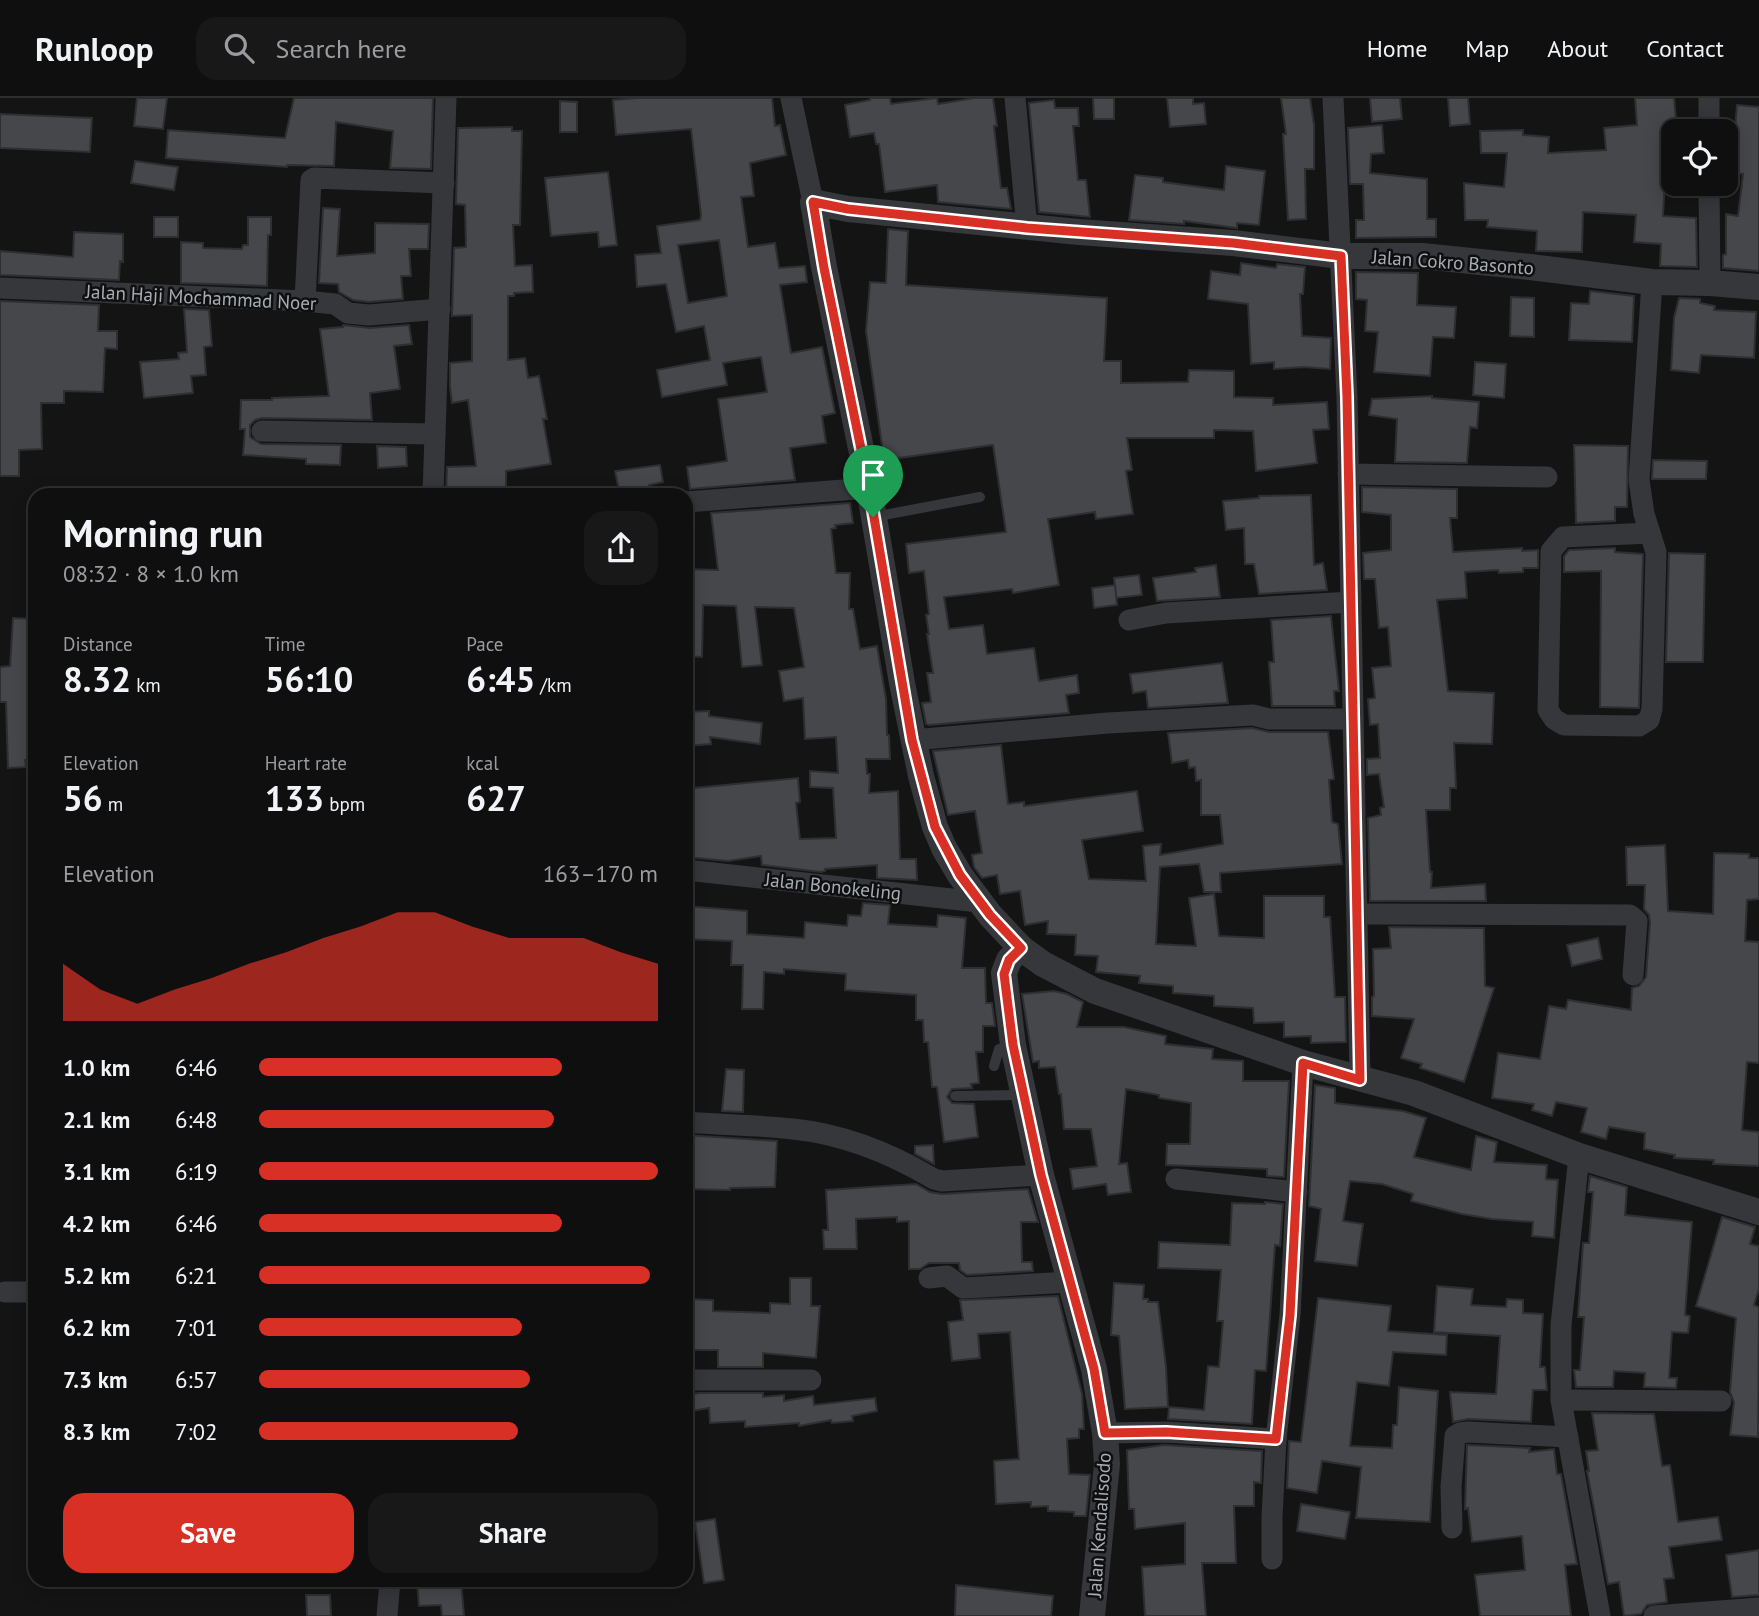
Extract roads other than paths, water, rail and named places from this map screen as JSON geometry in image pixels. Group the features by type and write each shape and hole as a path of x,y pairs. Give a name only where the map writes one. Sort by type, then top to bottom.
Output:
{"street":[{"path":"433,488 446,98"},
{"path":"791,98 869,488 912,740 935,827 960,875 979,902 1021,948 1072,981 1095,991 1303,1063 1414,1093 1579,1156 1759,1212"},
{"path":"1014,98 1027,228"},
{"path":"1333,98 1348,474 1359,914 1360,1080"},
{"path":"1709,98 1709,119"},
{"path":"305,301 314,178 444,183"},
{"path":"1709,196 1710,283"},
{"name":"Jalan Cokro Basonto","path":"813,202 848,209 1027,228 1233,243 1341,256 1422,257 1652,282 1710,283 1759,288"},
{"path":"1650,533 1563,537 1551,551 1548,710 1554,719 1564,725 1639,726 1648,720 1654,693 1656,552 1639,480 1652,282"},
{"name":"Jalan Haji Mochammad Noer","path":"0,288 305,301 335,304 348,313 369,316 440,309"},
{"path":"261,431 435,434"},
{"path":"1348,474 1547,477"},
{"path":"693,501 869,488"},
{"path":"1129,620 1166,613 1351,601"},
{"path":"912,740 1108,723 1228,716 1353,719"},
{"name":"Jalan Bonokeling","path":"693,871 979,902"},
{"path":"1359,914 1630,915 1637,921 1633,975"},
{"name":"Jalan Kendalisodo","path":"1021,948 1009,960 1004,974 1013,1045 1041,1175 1094,1369 1105,1433 1107,1464 1092,1616"},
{"path":"1272,1559 1276,1439 1290,1315 1303,1063"},
{"path":"693,1122 824,1133 877,1149 934,1179 943,1181 1041,1175"},
{"path":"1579,1156 1561,1325 1561,1400 1600,1616"},
{"path":"1176,1179 1297,1192"},
{"path":"929,1278 947,1276 963,1288 1070,1282"},
{"path":"5,1292 28,1293"},
{"path":"693,1380 811,1380"},
{"path":"1561,1400 1721,1401"},
{"path":"1105,1433 1166,1432 1276,1439"},
{"path":"1452,1528 1451,1487 1455,1436 1468,1432 1568,1437"},
{"path":"387,1616 389,1587"},
{"path":"1654,1616 1759,1608"}],"lane":[{"path":"873,517 980,497"},
{"path":"993,1066 999,1049 1013,1045"},
{"path":"955,1096 1023,1095"}]}
